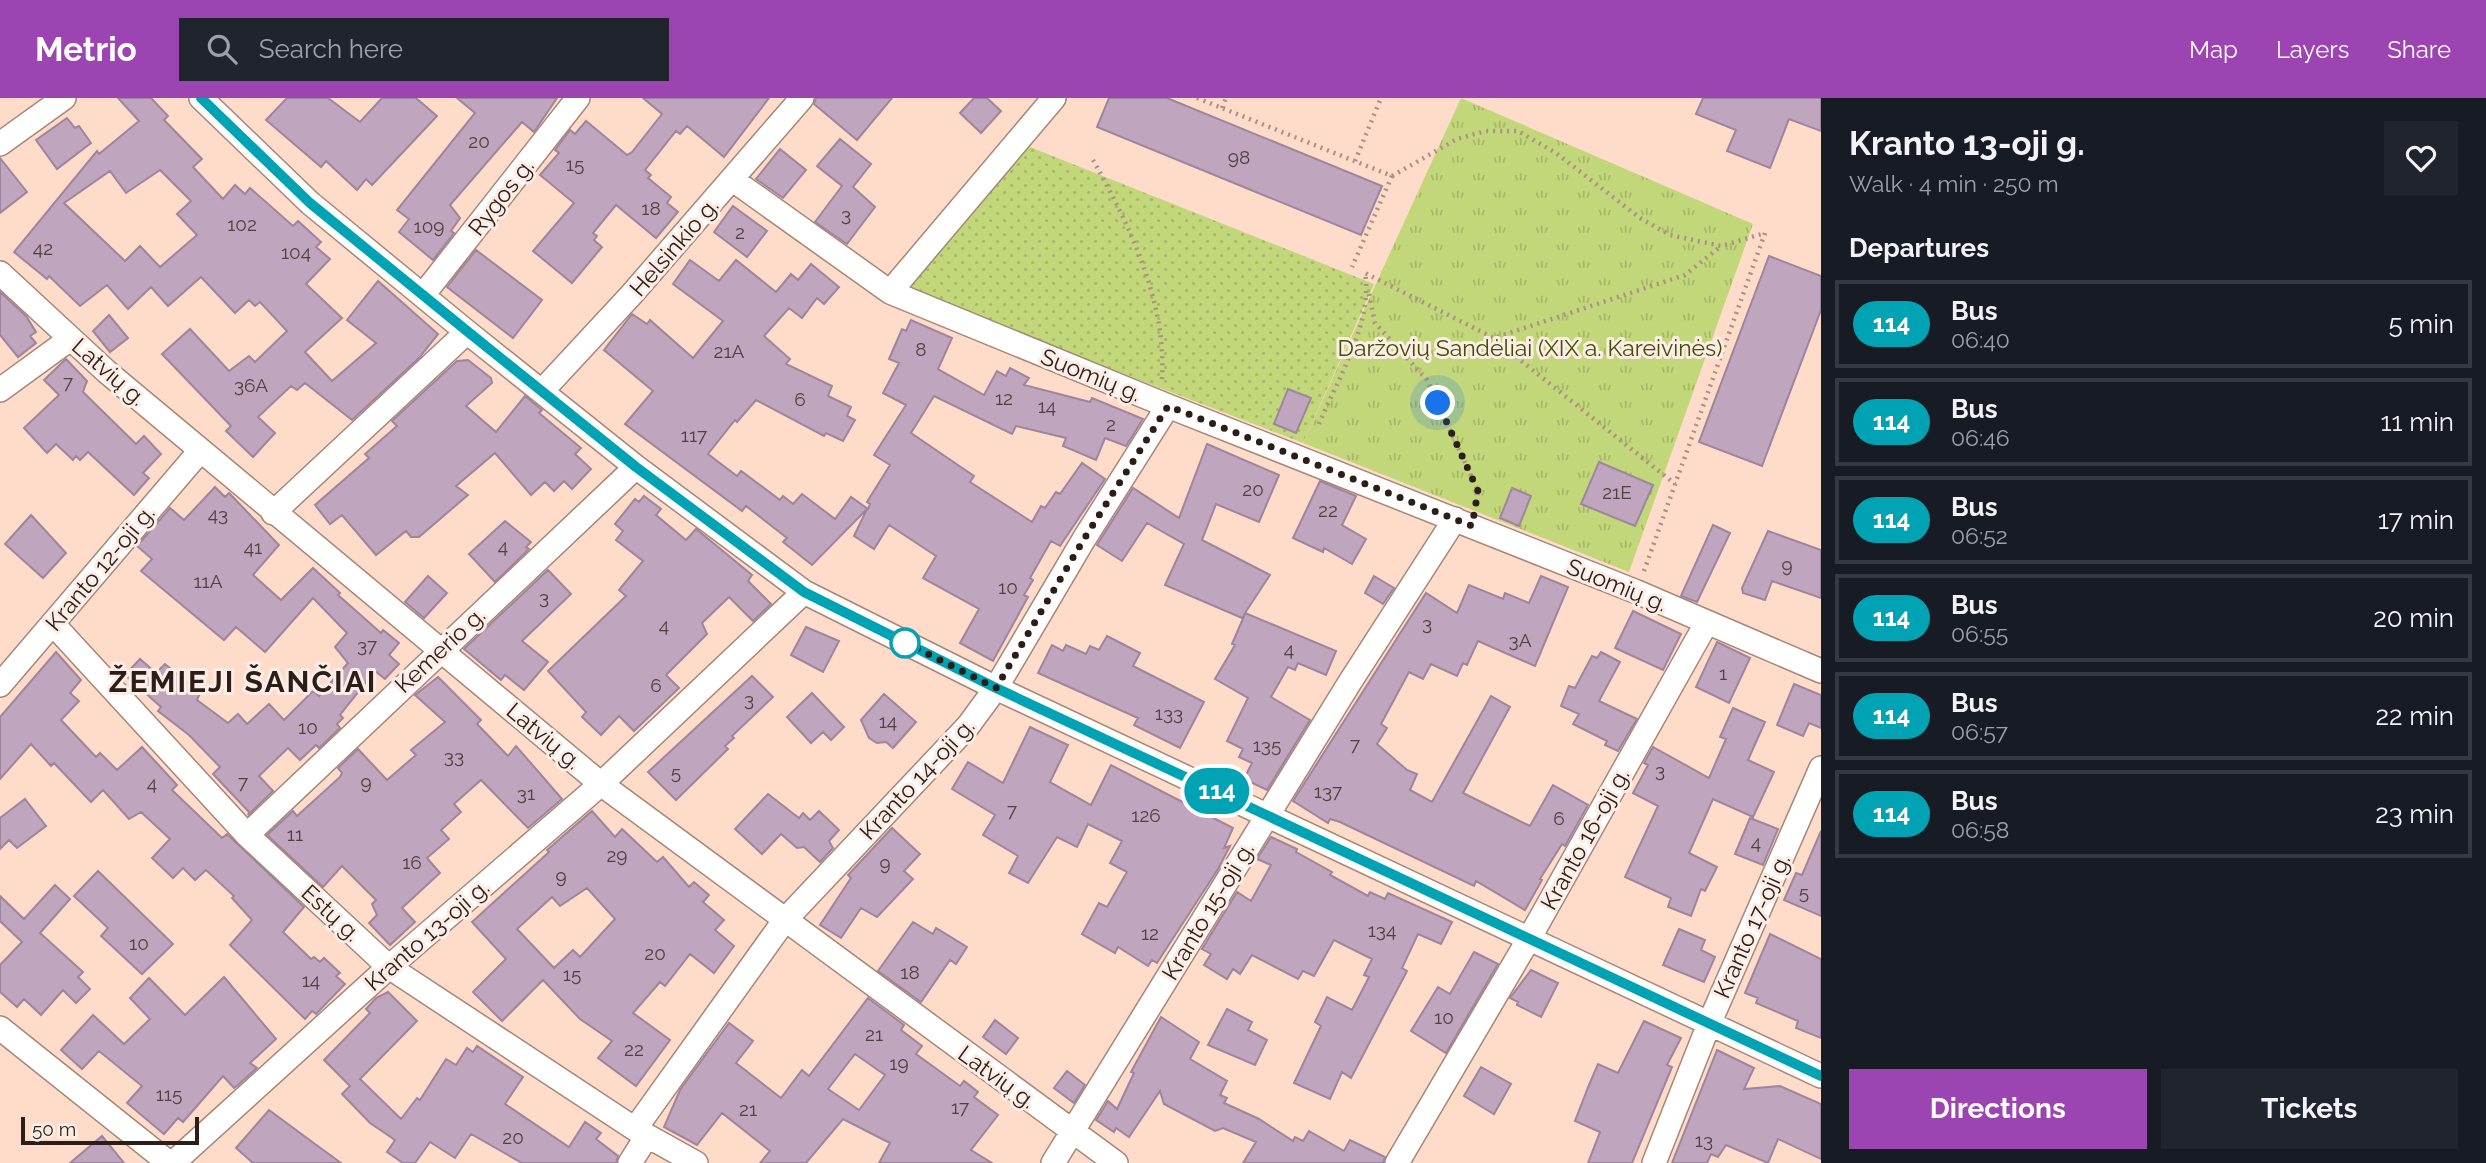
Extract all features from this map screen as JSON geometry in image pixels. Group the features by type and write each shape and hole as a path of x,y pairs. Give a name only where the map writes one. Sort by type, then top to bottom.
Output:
{"street":[{"path":"0,144 64,98"},
{"path":"201,98 310,203 636,467 804,592 996,688 1821,1076"},
{"name":"Rygos g.","path":"423,295 578,98"},
{"name":"Helsinkio g.","path":"542,391 733,180 802,98"},
{"path":"890,292 1054,98"},
{"name":"Suomių g.","path":"733,180 890,292 1164,405 1637,592 1821,671"},
{"name":"Latvių g.","path":"0,273 200,451 601,784 1116,1163"},
{"path":"273,513 467,331"},
{"path":"0,390 71,339"},
{"name":"Kranto 14-oji g.","path":"630,1163 641,1133 784,921 968,726 996,688 1164,405"},
{"name":"Kranto 12-oji g.","path":"0,685 200,451"},
{"name":"Kemerio g.","path":"247,835 440,649 636,467"},
{"name":"Kranto 15-oji g.","path":"1053,1163 1267,815 1464,523"},
{"name":"Kranto 13-oji g.","path":"171,1163 389,967 601,784 804,592"},
{"name":"Kranto 16-oji g.","path":"1397,1163 1530,937 1707,622"},
{"name":"Estų g.","path":"52,624 247,835 389,967 641,1133 696,1163"},
{"name":"Kranto 17-oji g.","path":"1654,1163 1709,1024 1821,768"},
{"path":"0,1028 171,1163"}],"path":[{"path":"1197,98 1392,176"},
{"path":"1222,108 1226,98"},
{"path":"1355,161 1381,98"},
{"path":"1352,267 1392,176 1457,139 1486,131 1518,131 1556,153 1640,218 1670,235 1721,246"},
{"path":"1093,160 1122,211 1143,265 1160,336 1164,405"},
{"path":"1494,338 1685,275 1721,246 1765,233 1637,592"},
{"path":"1464,523 1478,491 1427,380 1375,323 1365,273 1494,338 1675,484"},
{"path":"1319,424 1362,320 1368,290"}],"green space":[{"name":"Daržovių Sandėliai (XIX a. Kareivinės)","path":"1461,98 1753,224 1629,572 1303,443"},
{"path":"1025,145 1374,284 1303,443 908,291"}],"building":[{"path":"118,98 151,98 168,116 164,120 202,159 193,167 223,199 235,185 245,194 250,188 293,226 298,221 321,242 316,247 330,259 306,284 342,318 305,352 332,381 376,343 347,320 378,281 438,334 419,358 352,420 305,383 297,390 291,386 258,417 275,433 253,457 226,431 231,426 162,354 190,329 229,371 249,356 255,362 287,331 260,302 255,306 249,300 235,313 201,277 168,306 151,287 128,309 107,285 80,306 49,276 47,279 14,252 97,151 99,154 139,121","holes":["160,170 191,201 177,214 197,235 160,267 140,246 125,261 64,203 110,171 126,193"]},
{"path":"287,98 328,98 360,122 382,98 416,98 437,116 372,185 366,179 357,190 326,161 321,167 266,120"},
{"path":"457,98 557,98 534,132 522,122 450,205 460,218 451,231 454,233 433,260 399,232 409,219 397,210 475,113"},
{"path":"643,98 769,98 724,157 687,126 680,134 676,131 645,170 651,175 648,178 671,197 667,203 678,212 656,238 616,205 593,233 597,236 594,240 602,247 572,283 533,251 574,203 540,175 559,153 555,150 570,130 575,134 586,121 627,155 632,152 662,114"},
{"path":"816,98 892,98 857,140 814,104"},
{"path":"974,98 987,98 1001,111 981,133 960,113"},
{"path":"1109,98 1167,98 1382,186 1361,235 1097,127"},
{"path":"1703,98 1821,98 1821,131 1789,119 1770,168 1727,151 1736,130 1696,114"},
{"path":"67,118 75,128 79,126 91,143 57,169 36,140"},
{"path":"840,139 871,164 853,187 875,207 847,244 815,222 842,186 817,166"},
{"path":"780,149 806,170 783,198 756,179"},
{"path":"0,158 27,192 0,213"},
{"path":"733,206 767,231 747,257 714,232"},
{"path":"476,250 542,300 513,338 447,287"},
{"path":"1769,256 1821,276 1821,310 1762,466 1699,442"},
{"path":"690,260 719,281 736,260 776,292 791,274 798,280 811,264 839,287 824,304 817,298 802,318 789,308 764,336 790,359 786,364 832,386 828,396 851,407 847,416 855,420 843,441 826,433 824,436 756,400 737,422 735,420 708,454 737,476 741,471 780,500 783,496 793,504 802,494 835,519 851,497 868,509 870,504 867,502 890,465 874,455 906,405 883,393 899,363 889,359 902,329 906,331 911,320 952,338 938,369 984,395 997,371 1006,376 1010,368 1029,378 1024,385 1090,402 1092,398 1143,419 1126,446 1105,438 1096,460 1063,446 1066,438 1016,426 1012,434 934,396 911,433 974,476 970,482 1032,522 1041,506 1045,508 1056,492 1060,494 1082,463 1105,479 1060,546 1051,541 1030,578 1033,580 1024,595 1028,597 993,661 960,643 979,609 923,578 936,556 889,525 874,549 854,536 867,509 812,565 783,542 787,538 746,506 742,511 625,424 653,391 604,350 632,314 647,324 650,320 693,358 723,321 673,284"},
{"path":"0,292 26,316 36,332 30,336 36,343 18,357 0,335"},
{"path":"109,315 128,338 110,352 93,331"},
{"path":"66,359 87,381 83,392 136,444 144,436 161,454 143,473 149,478 134,495 88,452 80,460 76,456 73,460 56,444 47,453 24,428 59,395 44,380"},
{"path":"468,360 491,378 492,383 466,406 496,432 525,396 542,410 539,413 581,448 575,454 591,469 572,489 564,481 554,491 545,482 531,495 495,453 456,486 468,495 419,537 411,537 406,531 376,555 342,515 330,524 315,505 369,458 365,454 397,426 392,421 457,361"},
{"path":"1288,389 1311,398 1296,433 1274,424"},
{"path":"1207,444 1279,475 1259,522 1216,504 1202,540 1270,575 1245,613 1336,651 1326,675 1298,663 1295,670 1288,667 1271,697 1310,720 1267,790 1244,779 1252,763 1239,757 1243,749 1227,741 1248,698 1215,679 1235,645 1232,644 1245,614 1242,618 1165,585 1184,544 1147,523 1122,561 1097,545 1133,488 1179,518"},
{"path":"1599,462 1653,485 1635,526 1581,504"},
{"path":"1320,481 1356,496 1342,525 1366,539 1352,564 1324,548 1323,552 1293,538"},
{"path":"215,487 225,497 229,493 279,545 253,575 281,600 313,568 340,593 338,595 381,633 383,630 399,643 389,655 399,664 385,679 375,671 340,715 343,718 337,724 340,728 319,748 316,745 300,760 288,748 259,776 273,791 248,815 249,812 213,774 220,767 189,735 158,711 161,707 125,675 140,659 156,673 165,664 200,693 197,700 228,723 238,714 247,724 269,704 284,720 313,691 319,696 348,663 335,647 347,633 313,598 265,652 236,627 224,640 141,571 152,559 137,546 170,508 184,520"},
{"path":"1512,488 1531,496 1519,526 1500,518"},
{"path":"644,496 661,509 656,515 686,540 696,529 752,575 748,581 771,604 753,621 729,597 702,623 707,634 666,675 679,688 634,731 619,716 601,735 582,717 586,712 548,671 626,596 619,590 643,561 616,540 623,531 615,524 635,499 639,502"},
{"path":"31,515 66,553 43,578 5,544"},
{"path":"505,521 531,542 526,547 529,549 495,582 469,554"},
{"path":"1713,525 1730,533 1697,602 1681,596"},
{"path":"1768,531 1821,550 1821,598 1772,581 1765,600 1743,593 1742,588"},
{"path":"548,570 571,594 522,641 548,662 524,690 505,675 501,680 464,649"},
{"path":"428,576 447,593 424,618 405,602"},
{"path":"1374,576 1394,588 1383,604 1365,593"},
{"path":"1541,576 1568,587 1535,666 1478,641 1467,665 1463,663 1457,676 1431,664 1423,679 1409,672 1381,724 1387,728 1377,744 1407,770 1417,774 1410,790 1432,802 1491,696 1510,707 1463,793 1530,826 1553,785 1588,805 1565,846 1562,844 1540,879 1542,880 1525,910 1476,881 1474,886 1340,822 1330,819 1328,823 1293,801 1426,593 1457,613 1469,585 1503,599 1505,593 1529,603"},
{"path":"1633,611 1681,634 1663,670 1615,648"},
{"path":"806,627 839,641 823,672 791,655"},
{"path":"1107,636 1140,653 1133,666 1204,702 1180,748 1134,725 1138,718 1038,673 1052,645 1063,651 1066,645 1086,654 1090,646 1099,650"},
{"path":"1717,642 1750,658 1729,703 1696,687"},
{"path":"56,652 81,680 70,693 79,701 61,720 96,757 100,753 117,770 142,747 177,785 172,790 222,838 227,834 304,907 283,932 311,959 314,957 320,962 324,958 340,973 336,976 345,984 316,1014 312,1011 305,1019 230,945 252,920 232,898 234,896 206,870 195,880 183,868 173,878 152,858 170,839 141,812 129,819 103,790 91,802 54,763 51,766 31,744 0,779 0,717"},
{"path":"1601,652 1620,662 1599,701 1637,719 1618,751 1605,745 1607,741 1573,724 1579,714 1561,706 1569,686 1575,688 1592,656 1597,658"},
{"path":"752,676 773,697 732,736 734,738 725,746 728,749 676,800 648,772"},
{"path":"438,677 481,720 477,724 508,756 516,746 562,799 528,828 481,780 454,804 461,812 441,830 449,839 427,858 440,873 402,908 415,922 390,945 369,923 377,915 372,904 376,900 342,866 323,887 267,835 293,811 297,816 340,777 342,773 338,768 358,749 387,780 416,755 411,750 445,722 415,695"},
{"path":"1794,684 1821,695 1821,728 1809,723 1803,736 1777,725"},
{"path":"812,693 844,727 831,740 823,732 811,743 787,717"},
{"path":"884,694 916,722 893,748 886,742 877,743 869,738 861,720"},
{"path":"1733,708 1765,722 1748,760 1774,772 1753,817 1713,799 1689,853 1717,867 1705,891 1701,889 1691,916 1668,907 1671,898 1625,877 1658,806 1633,793 1648,765 1644,763 1653,747 1709,778 1726,739 1720,737"},
{"path":"1030,727 1068,745 1050,782 1091,805 1111,765 1233,828 1224,848 1230,846 1218,869 1157,963 1152,960 1148,966 1118,947 1115,953 1082,934 1099,903 1107,907 1127,872 1110,863 1122,841 1088,824 1077,847 1057,837 1028,883 1009,873 1018,856 983,835 995,815 952,789 968,762 1003,783"},
{"path":"768,794 799,818 803,813 810,820 819,811 839,830 829,841 833,848 820,862 804,847 797,848 781,834 762,854 735,829"},
{"path":"25,799 46,826 17,848 9,840 0,849 0,818"},
{"path":"592,811 615,837 622,829 657,862 663,857 689,887 694,882 709,895 703,902 724,920 715,930 734,946 714,973 690,954 665,986 660,982 633,1013 670,1040 636,1086 598,1058 612,1041 580,1019 543,980 502,1021 473,992 506,959 472,922 549,852 547,850","holes":["587,888 615,919 580,957 573,950 554,968 517,929 552,897 560,906"]},
{"path":"1750,818 1778,829 1763,865 1735,854"},
{"path":"892,828 920,854 904,871 913,879 877,917 861,908 841,938 820,925 851,878 848,875"},
{"path":"1821,831 1821,916 1784,900 1796,873 1802,875"},
{"path":"1271,837 1297,849 1296,852 1332,872 1330,875 1368,896 1370,892 1385,899 1388,893 1452,922 1441,944 1418,934 1402,968 1407,971 1351,1078 1342,1072 1330,1099 1294,1083 1321,1026 1315,1022 1327,997 1352,1010 1369,977 1364,975 1372,959 1334,940 1314,976 1303,971 1298,979 1252,955 1240,974 1233,969 1227,979 1204,965 1211,954 1202,949 1237,892 1251,901 1271,865 1257,859"},
{"path":"98,871 173,944 142,974 101,936 108,928 74,896"},
{"path":"55,885 70,899 40,933 83,972 78,977 90,989 76,1003 63,990 41,1015 24,999 17,1007 0,992 0,965 22,942 0,921 0,896 24,919"},
{"path":"913,922 933,934 936,928 967,947 956,964 950,960 921,1002 878,971"},
{"path":"1679,929 1705,940 1701,950 1715,957 1704,982 1663,965"},
{"path":"1770,934 1821,959 1821,1038 1796,1028 1798,1021 1756,1003 1758,998 1745,993"},
{"path":"1474,952 1498,964 1446,1053 1411,1031 1438,987 1450,994"},
{"path":"1531,970 1558,983 1541,1017 1517,1005 1518,1002 1510,998"},
{"path":"224,977 276,1039 250,1063 257,1068 238,1085 234,1088 223,1076 183,1122 178,1118 164,1134 127,1103 142,1086 99,1051 82,1069 61,1050 93,1015 124,1044 150,1019 130,998 149,978 185,1015"},
{"path":"388,992 417,1021 360,1079 401,1119 417,1098 420,1100 446,1059 456,1065 467,1048 473,1052 477,1046 523,1077 505,1104 569,1147 585,1122 601,1133 596,1139 618,1156 616,1163 522,1163 471,1134 455,1158 430,1142 415,1163 403,1163 387,1152 395,1140 370,1123 342,1094 350,1086 324,1060 370,1013 366,1009 376,998"},
{"path":"868,998 904,1025 901,1030 922,1046 916,1054 960,1086 964,1081 978,1092 974,1097 998,1115 971,1150 992,1163 879,1163 890,1143 843,1119 806,1163 760,1163 770,1151 722,1113 697,1145 664,1127 680,1090 729,1023 753,1041 736,1063 781,1098 802,1070 809,1076","holes":["855,1054 885,1075 859,1110 828,1089"]},
{"path":"1227,1009 1252,1022 1248,1030 1267,1040 1255,1065 1208,1045"},
{"path":"1161,1017 1199,1042 1190,1059 1227,1081 1220,1095 1227,1098 1224,1103 1259,1119 1293,1141 1295,1137 1303,1141 1309,1131 1344,1151 1350,1140 1385,1157 1383,1163 1243,1163 1256,1142 1223,1128 1215,1131 1164,1104 1160,1091 1129,1137 1116,1128 1114,1132 1096,1120 1108,1101 1117,1109 1134,1073 1131,1072"},
{"path":"995,1020 1018,1038 1006,1054 983,1037"},
{"path":"1644,1021 1681,1038 1667,1065 1672,1067 1632,1163 1588,1163 1600,1132 1575,1121 1589,1085 1598,1064 1618,1073"},
{"path":"1717,1050 1754,1068 1744,1089 1780,1086 1821,1104 1821,1159 1778,1139 1768,1163 1726,1145 1718,1157 1711,1154 1707,1163 1672,1163"},
{"path":"1481,1067 1511,1084 1494,1114 1464,1096"},
{"path":"1067,1071 1085,1085 1074,1103 1054,1088"},
{"path":"269,1110 341,1163 253,1163 236,1148"},
{"path":"102,1136 124,1163 70,1163"}],"bus line":[{"name":"114","path":"201,98 310,203 636,467 804,592 996,688 1821,1076"}],"district":[{"name":"ŽEMIEJI ŠANČIAI","path":"243,682"}],"route":[{"path":"905,643 900,640 996,688 1084,539 1168,406 1472,526 1478,491 1438,403"}]}
